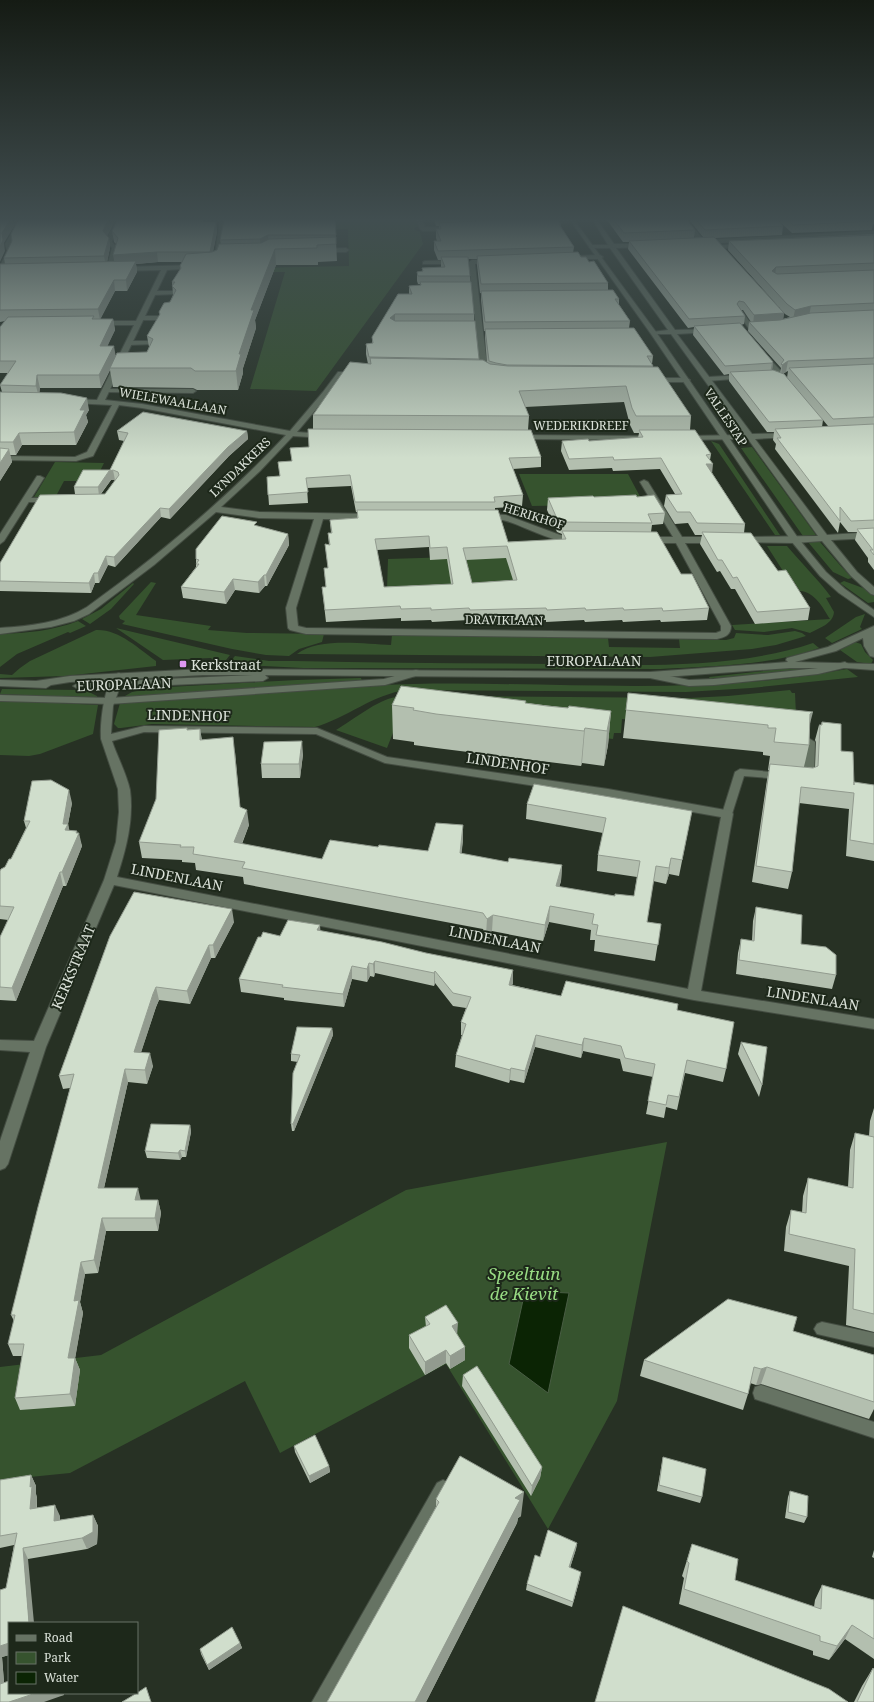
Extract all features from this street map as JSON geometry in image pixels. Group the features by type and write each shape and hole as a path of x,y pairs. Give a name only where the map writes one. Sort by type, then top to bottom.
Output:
{"street":[{"path":"100,402 120,369 129,343 150,299"},
{"path":"476,299 480,335 481,372 493,377"},
{"name":"VALLESTAP","path":"630,299 795,540 823,574 842,591 874,614"},
{"name":"VALLESTAP","path":"649,299 824,538 854,574 874,592"},
{"path":"93,323 140,320"},
{"path":"471,327 479,327"},
{"path":"740,328 754,328"},
{"path":"654,333 716,330"},
{"path":"480,335 487,335"},
{"name":"LYNDAKKERS","path":"0,631 38,628 60,623 81,615 97,605 116,588 144,569 214,509 309,416 340,373"},
{"path":"640,380 686,380"},
{"name":"WIELEWAALLAAN","path":"62,401 117,402 292,434"},
{"path":"0,458 76,459 90,454 117,402"},
{"path":"292,434 334,436"},
{"path":"679,438 724,438 800,434"},
{"name":"WEDERIKDREEF","path":"509,437 664,438"},
{"path":"0,541 40,478"},
{"path":"644,482 679,540"},
{"path":"214,509 259,515 383,517"},
{"name":"DRAVIKLAAN","path":"320,517 292,608 293,628 306,631 717,636 726,632 726,626 679,540"},
{"name":"HERIKHOF","path":"471,517 503,517 559,538 589,539"},
{"path":"634,539 795,540 874,535"},
{"path":"872,630 867,639 874,654"},
{"name":"EUROPALAAN","path":"772,665 832,649 872,630"},
{"name":"EUROPALAAN","path":"38,684 70,679 246,671 304,673 650,675 772,665 846,665 874,667"},
{"name":"EUROPALAAN","path":"0,683 64,686 114,686 256,679 304,673"},
{"name":"KERKSTRAAT","path":"0,1164 39,1047 110,880 122,842 125,812 124,789 106,739 106,715 114,686 119,676"},
{"name":"LINDENHOF","path":"106,739 144,729 317,731 385,760 608,793 727,814"},
{"path":"694,995 727,814"},
{"name":"LINDENLAAN","path":"110,880 694,995 874,1024"},
{"path":"0,1045 39,1047"}],"lane":[{"path":"140,320 169,318 174,307"},
{"path":"740,312 754,328"},
{"path":"129,343 153,343 158,332"},
{"path":"759,350 778,372 770,376 785,381"},
{"path":"708,379 751,377"},
{"path":"106,391 193,391"},
{"path":"27,500 57,500"},
{"path":"650,675 688,683 714,682 818,671 846,665"},
{"name":"EUROPALAAN","path":"0,698 110,700 385,682 416,673"},
{"path":"727,814 740,772 810,779 810,742"},
{"path":"822,1329 874,1340"},
{"path":"762,1393 874,1430"},
{"path":"322,1702 451,1474"}],"green space":[{"path":"277,299 383,299 316,391 250,389"},
{"path":"711,441 719,444 780,535 775,535"},
{"path":"752,447 816,535 803,536 741,448"},
{"path":"55,462 104,463 97,477 80,481 64,481 55,498 34,497"},
{"path":"519,474 628,474 644,504 532,506"},
{"path":"808,542 820,542 852,578 848,579 833,572"},
{"path":"767,546 787,546 826,590 831,597 826,598 834,612 828,623 810,633 792,628 764,632 735,630 732,625 830,619 814,597 800,591 794,582 790,582"},
{"path":"514,555 521,582 387,590 388,559"},
{"path":"844,581 863,588 874,596 874,602 868,603 840,583"},
{"path":"151,582 156,583 136,615 211,626 208,630 247,633 324,634 322,642 299,649 289,656 266,655 232,649 122,624 125,621 120,619 119,616"},
{"path":"133,583 134,584 111,609 90,624 82,619 101,609"},
{"path":"865,614 860,627 862,629 832,643 825,638 856,617"},
{"path":"78,621 86,626 70,633 68,632 17,654 0,667 0,634 39,631"},
{"path":"116,628 230,655 226,660 213,660 211,658 163,660"},
{"path":"96,630 121,636 156,661 156,666 65,676 0,678 0,674 12,675 30,661"},
{"path":"795,631 806,636 776,645 752,649 650,657 297,654 317,645 329,643 391,645 392,635 608,638 609,647 680,648 679,639 726,640 734,638 736,633 768,635"},
{"path":"855,642 861,644 865,652 873,660 871,664 857,662 840,650"},
{"path":"813,643 819,648 800,654 760,662 660,669 303,668 228,664 235,656 269,661 616,665 684,664 750,658 782,652"},
{"path":"799,667 802,670 710,679 709,677"},
{"path":"847,669 858,677 751,688 686,692 407,690 383,696 338,718 315,727 152,724 118,728 114,724 120,703 376,685 467,684 630,686 739,683 793,678"},
{"path":"361,678 362,681 125,696 132,692 150,688"},
{"path":"2,689 80,690 87,691 97,696 97,698 0,694"},
{"path":"790,690 792,693 795,693 796,714 806,739 622,719 621,733 614,733 613,739 400,715 387,748 336,730 381,702 401,696 689,698"},
{"path":"0,700 98,705 93,734 40,754 29,756 0,755"},
{"name":"Speeltuin de Kievit","path":"667,1142 617,1401 548,1529 446,1364 280,1453 245,1381 70,1473 0,1480 0,1367 101,1355 406,1190"}],"water":[{"path":"525,1291 569,1293 548,1393 509,1364"}],"building":[{"path":"0,299 103,299 98,309 0,310"},
{"path":"171,299 255,299 251,310 254,310 239,354 241,354 236,371 195,371 191,368 110,368 117,353 147,352 153,339 147,336 160,314 159,312 164,303 170,302"},
{"path":"395,299 473,299 474,314 395,314 390,318 395,321 475,321 479,359 369,357 366,344 373,343 372,337"},
{"path":"482,299 615,299 630,321 485,322"},
{"path":"674,299 771,299 784,313 754,315 744,302 739,301 737,304 745,316 689,319"},
{"path":"783,299 874,299 874,303 811,306 795,310"},
{"path":"874,310 874,358 788,361 782,365 781,364 784,360 749,322 780,320 811,313"},
{"path":"94,316 92,319 113,319 100,346 114,346 99,375 37,375 36,386 0,385 16,361 0,361 0,327 8,317"},
{"path":"740,323 773,362 772,363 725,366 694,326"},
{"path":"634,328 653,356 647,356 653,366 507,365 496,363 489,361 485,329"},
{"path":"370,358 483,360 490,364 508,366 658,367 691,416 636,416 632,408 626,386 519,391 529,416 313,415 350,362 371,364"},
{"path":"874,364 874,417 833,419 789,368"},
{"path":"773,370 784,374 823,420 769,422 730,372"},
{"path":"0,392 61,393 87,398 80,410 85,410 74,432 19,433 13,442 0,442"},
{"path":"143,412 247,431 228,447 169,509 160,508 114,557 106,556 98,573 94,573 89,583 0,581 0,563 40,495 105,494 119,475 118,472 113,470 109,471 98,487 74,487 83,470 110,470 128,433 117,431"},
{"path":"874,424 874,520 851,521 840,507 840,521 777,438 781,438 775,429"},
{"path":"308,429 531,430 541,457 509,458 523,495 494,497 495,502 355,502 350,475 306,478 308,492 268,495 267,477 280,476 278,462 292,461 290,448 309,447"},
{"path":"639,430 695,430 711,454 706,455 713,464 706,464 745,524 697,523 690,512 677,512 666,495 682,494 661,458 614,460 613,457 569,459 562,441 588,439 589,441 643,437"},
{"path":"0,448 9,449 0,463"},
{"path":"636,495 637,497 654,495 665,513 648,514 652,523 561,522 558,521 548,498 594,497"},
{"path":"357,510 498,510 508,542 566,539 562,531 657,532 681,574 692,574 709,608 663,611 662,608 624,610 623,608 586,610 585,608 547,610 546,608 470,610 469,608 431,610 431,608 401,609 400,606 325,610 322,587 326,587 324,568 328,568 325,544 330,545 328,533 332,533 330,520 358,518","holes":["429,536 430,548 447,547 453,584 384,587 375,539","507,546 517,580 472,583 463,548"]},
{"path":"222,516 257,522 254,525 288,534 266,575 264,575 258,582 233,579 224,592 181,587 199,564 196,564 199,560 196,559 196,549"},
{"path":"874,528 874,555 870,550 873,550 857,529"},
{"path":"702,532 751,533 778,571 786,570 810,608 757,612 737,577 733,578 722,560 718,560"},
{"path":"401,686 526,701 525,703 547,706 568,708 569,706 611,711 607,731 585,728 584,731 436,714 413,710 414,708 392,705"},
{"path":"628,693 813,712 810,714 809,745 774,742 776,728 768,728 768,725 626,710"},
{"path":"822,722 841,724 841,751 853,752 854,785 854,782 874,785 874,844 850,840 854,793 801,787 792,872 756,866 770,764 813,768 818,766 819,725 822,725"},
{"path":"187,728 187,730 200,729 200,740 233,737 240,807 247,810 234,842 322,859 330,840 378,847 379,845 428,851 436,823 463,825 460,853 508,862 509,858 562,865 556,886 615,896 615,894 634,896 640,861 598,855 606,818 527,804 534,784 692,811 682,860 671,858 669,868 656,866 647,922 661,924 658,945 596,935 598,925 592,924 594,914 550,906 545,925 493,915 487,919 483,913 242,868 245,862 193,854 194,847 180,847 181,845 139,842 156,799 159,730"},
{"path":"302,741 299,764 261,764 264,742"},
{"path":"51,780 69,790 63,824 68,824 65,830 77,831 76,833 79,833 62,872 60,872 12,988 0,987 0,937 14,907 0,906 0,871 5,867 9,859 11,859 30,821 24,821 32,781"},
{"path":"134,892 232,909 213,945 209,945 187,991 156,987 134,1052 150,1053 145,1070 125,1069 98,1188 138,1188 135,1200 158,1200 155,1218 102,1218 94,1260 81,1262 74,1301 79,1300 68,1358 75,1358 70,1394 15,1398 24,1344 8,1344 15,1315 11,1315 74,1074 59,1076 110,936"},
{"path":"756,907 802,915 801,944 826,947 836,955 836,975 739,960 741,939 754,941"},
{"path":"288,920 320,925 317,930 382,942 426,953 513,970 509,985 561,996 566,981 678,1004 677,1010 734,1022 726,1069 687,1060 679,1097 668,1095 666,1105 648,1101 655,1064 625,1058 621,1046 584,1038 582,1045 536,1035 525,1071 511,1068 510,1070 456,1055 466,1024 461,1022 471,997 453,993 435,971 434,973 375,961 373,964 369,963 367,969 352,966 343,994 282,987 283,985 239,979 258,937 261,937 263,932 280,936"},
{"path":"297,1027 332,1028 293,1124 291,1124 293,1073 300,1055 291,1054"},
{"path":"741,1042 767,1047 762,1085"},
{"path":"151,1124 190,1125 185,1151 180,1150 178,1153 145,1151"},
{"path":"855,1133 874,1137 874,1314 853,1309 855,1249 789,1234 791,1210 806,1213 808,1178 853,1188"},
{"path":"728,1299 797,1317 793,1331 874,1355 874,1402 767,1367 761,1369 754,1367 748,1394 644,1360"},
{"path":"446,1305 458,1323 452,1326 465,1347 450,1356 446,1350 425,1362 409,1335 430,1324 425,1317"},
{"path":"477,1366 542,1467 532,1486 463,1375"},
{"path":"315,1435 329,1466 309,1476 294,1446"},
{"path":"460,1456 524,1492 515,1498 520,1500 415,1702 327,1702 439,1502 436,1499"},
{"path":"663,1457 706,1469 702,1497 659,1485"},
{"path":"31,1475 30,1487 32,1486 30,1509 55,1505 54,1521 93,1515 93,1532 82,1538 23,1548 29,1622 8,1622 8,1643 0,1646 0,1590 6,1588 17,1533 0,1536 0,1480"},
{"path":"790,1491 808,1496 807,1517 788,1512"},
{"path":"548,1530 577,1543 569,1567 581,1572 573,1602 527,1584 535,1555 540,1557"},
{"path":"692,1544 738,1559 735,1580 821,1609 822,1585 874,1600 874,1639 852,1625 837,1646 820,1641 820,1636 684,1589 689,1563 687,1561"},
{"path":"623,1606 829,1689 848,1702 595,1702"},
{"path":"232,1627 240,1643 207,1665 200,1649"},
{"path":"873,1668 874,1702 857,1702"},
{"path":"8,1681 8,1694 33,1694 9,1702 0,1702 0,1684"},
{"path":"146,1687 151,1702 122,1702 138,1694 138,1692"}],"place":[{"name":"Kerkstraat","path":"183,664"}]}
